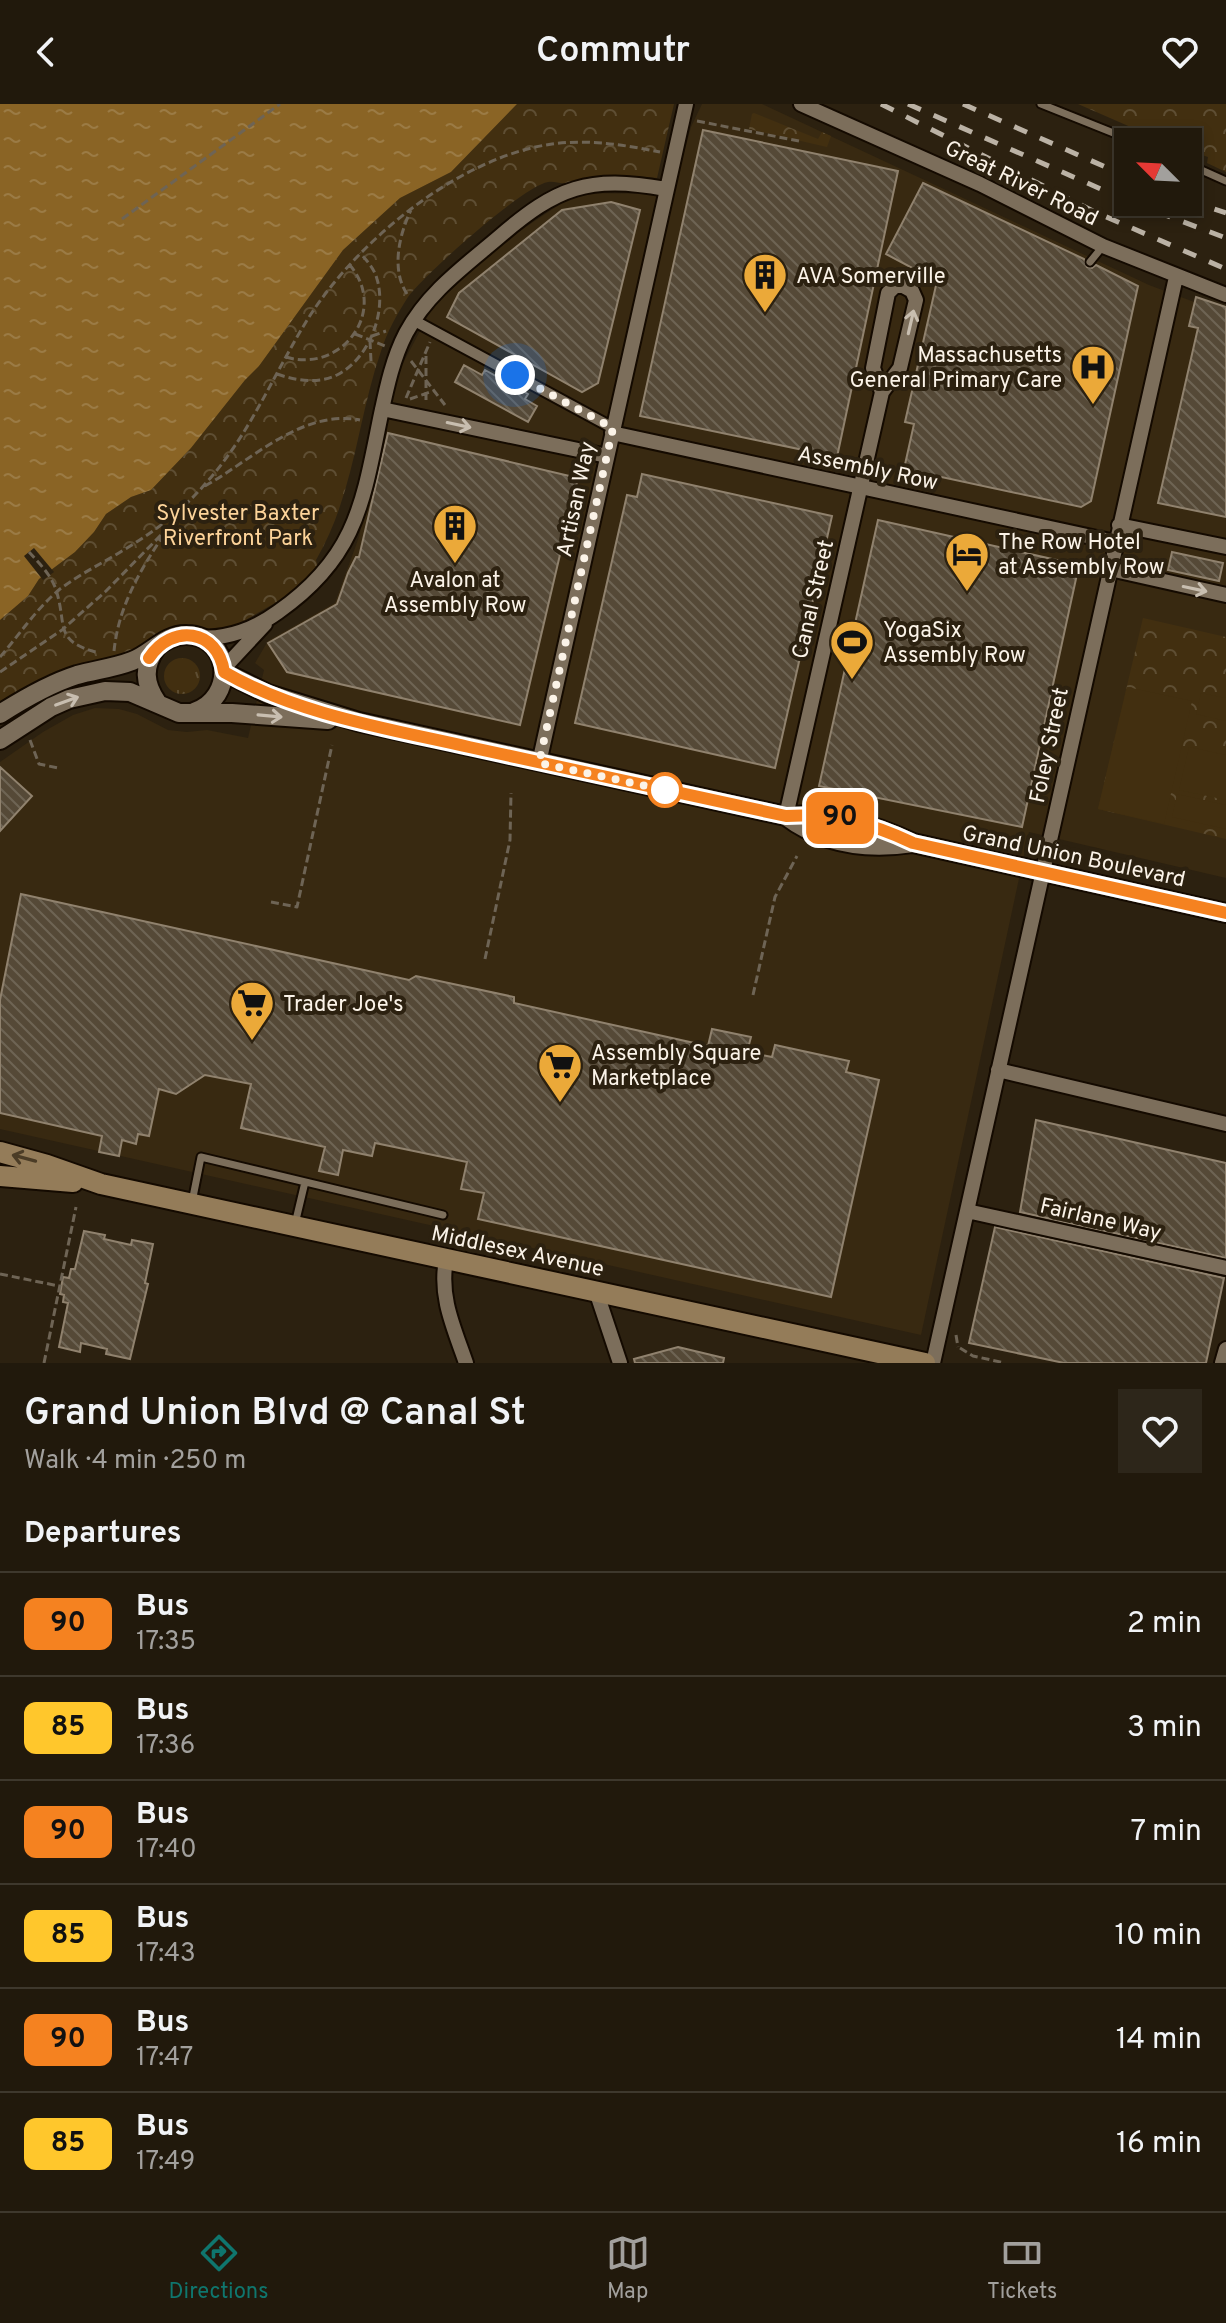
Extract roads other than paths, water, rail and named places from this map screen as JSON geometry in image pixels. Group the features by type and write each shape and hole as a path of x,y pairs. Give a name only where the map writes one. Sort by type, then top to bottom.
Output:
{"main road":[{"name":"Middlesex Avenue","path":"0,1152 101,1184 596,1291 890,1359 925,1363"},
{"name":"Middlesex Avenue","path":"0,1176 101,1184"}],"street":[{"name":"Artisan Way","path":"539,763 686,104"},
{"name":"Great River Road","path":"801,104 980,184 1103,246 1226,295"},
{"path":"0,740 51,707 105,691 130,692 167,709 192,713 202,709 219,694 224,670 270,618 316,583 348,539 361,506 393,364 413,320 423,306 446,282 525,215 556,195 610,182 666,189"},
{"name":"Foley Street","path":"933,1363 1176,277"},
{"name":"Canal Street","path":"786,816 882,392 900,368 916,300 912,291 903,286 895,286 888,293 873,368 882,392"},
{"name":"Assembly Row","path":"413,320 612,431 1115,542"},
{"path":"382,409 607,456"},
{"path":"1119,525 1226,547"},
{"path":"1110,569 1226,595"},
{"path":"0,714 44,688 133,661 174,636 211,638 233,635 270,618"},
{"name":"Grand Union Boulevard","path":"195,636 214,648 224,670 268,694 359,722 786,816 840,818 881,828 913,843 1226,913"},
{"path":"156,648 149,658 146,681 157,702"},
{"name":"Grand Union Boulevard","path":"192,713 359,722"},
{"path":"998,1070 1226,1124"},
{"name":"Fairlane Way","path":"967,1211 1226,1268"},
{"path":"446,1260 443,1276 445,1305 466,1363"},
{"path":"596,1291 620,1363"},
{"path":"1222,1363 1226,1349"}],"lane":[{"path":"1041,104 1114,133"},
{"path":"1202,170 1226,181"},
{"path":"1090,262 1103,246"},
{"path":"191,1204 201,1157 443,1215"},
{"path":"295,1227 305,1182"}],"water":[{"path":"0,104 517,104 451,172 400,198 343,250 259,366 191,448 151,490 131,497 106,514 75,552 39,579 28,596 0,620"}],"railway":[{"path":"881,104 1095,212 1226,269"},
{"path":"908,104 1114,195"},
{"path":"963,104 1114,171"},
{"path":"1202,205 1226,213"},
{"path":"1168,216 1226,238"}],"place":[{"name":"AVA Somerville","path":"765,314"},
{"name":"Massachusetts General Primary Care","path":"1093,406"},
{"name":"Avalon at Assembly Row","path":"455,565"},
{"name":"The Row Hotel at Assembly Row","path":"967,593"},
{"name":"YogaSix Assembly Row","path":"852,681"},
{"name":"Trader Joe's","path":"252,1042"},
{"name":"Assembly Square Marketplace","path":"560,1104"}],"park label":[{"name":"Sylvester Baxter Riverfront Park","path":"238,524"}]}
